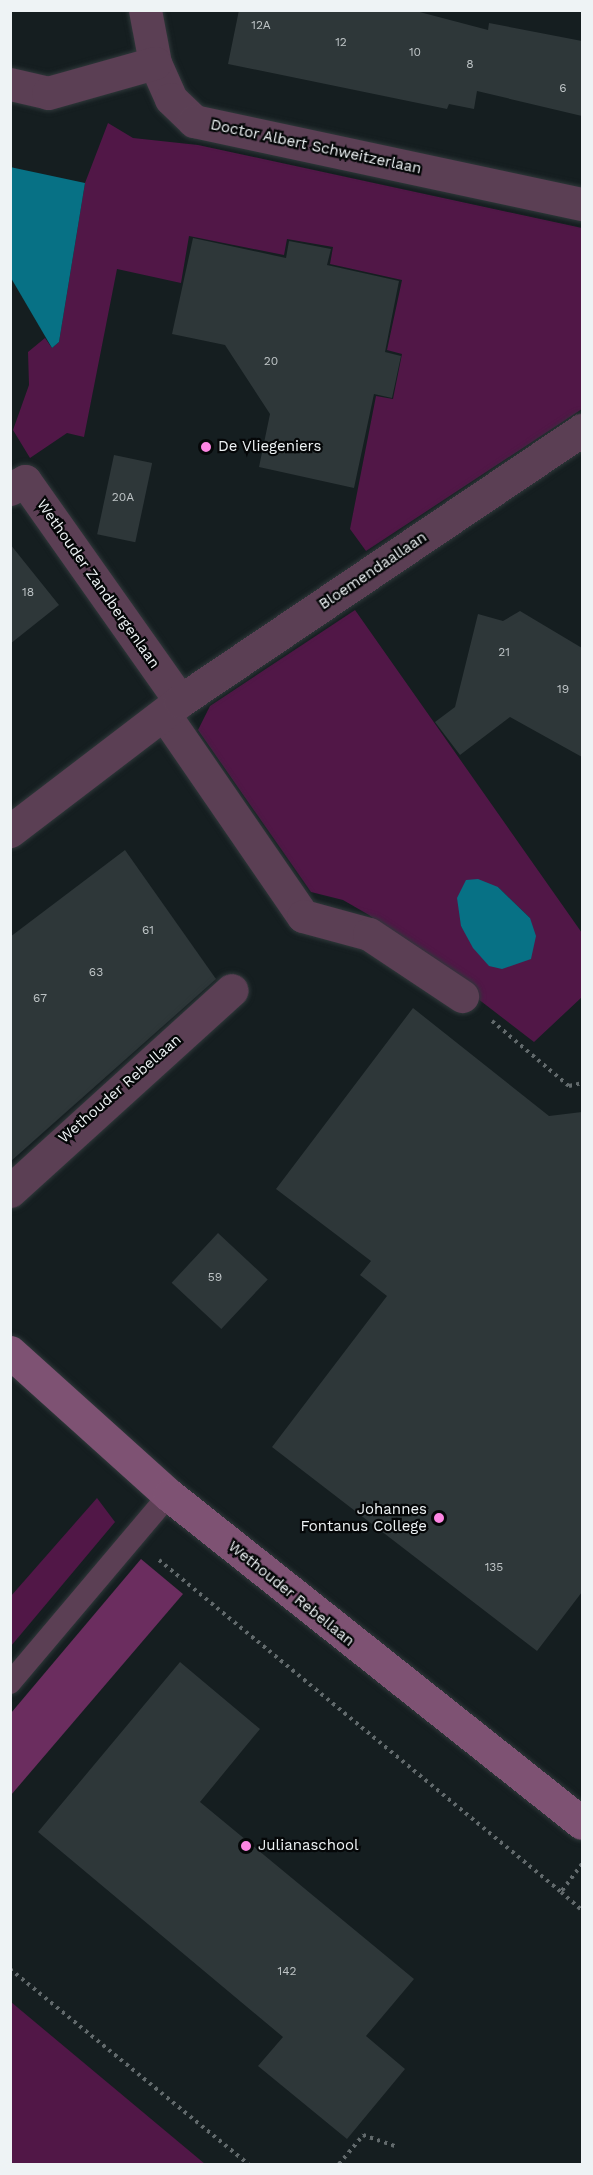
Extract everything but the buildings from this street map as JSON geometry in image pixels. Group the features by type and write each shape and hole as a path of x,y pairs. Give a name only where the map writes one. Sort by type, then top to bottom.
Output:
{"street":[{"name":"Doctor Albert Schweitzerlaan","path":"145,10 155,63 171,99 194,121 582,204"},
{"path":"10,84 48,93 155,63"},
{"name":"Bloemendaallaan","path":"10,831 172,707 582,430"},
{"name":"Wethouder Zandbergenlaan","path":"18,485 172,707"},
{"path":"172,707 303,916 369,934 462,996"},
{"name":"Wethouder Rebellaan","path":"10,1191 232,990"},
{"name":"Wethouder Rebellaan","path":"10,1352 169,1495 582,1823"}],"lane":[{"path":"10,1683 169,1495"}],"path":[{"path":"462,996 569,1086 582,1083"},
{"path":"133,1538 582,1910"},
{"path":"561,1892 582,1864"},
{"path":"10,1969 248,2164"},
{"path":"339,2164 363,2135 398,2147"}],"shaded area":[{"path":"108,123 133,138 198,145 582,228 582,409 366,551 350,529 376,396 393,399 402,354 387,350 402,280 330,264 333,247 287,239 284,255 189,236 181,283 117,269 84,437 67,433 30,458 13,430 29,385 28,352 45,338 52,348 59,342 85,183"},
{"path":"355,610 582,933 582,997 534,1042 369,915 343,900 311,892 198,730 210,706","holes":["498,887 530,918 489,965 461,926"]},
{"path":"97,1498 115,1522 11,1646 11,1596"},
{"path":"141,1559 183,1594 11,1795 11,1713"},
{"path":"11,2002 205,2164 11,2164"}],"water":[{"path":"10,167 85,183 59,342 52,348 11,278"},
{"path":"478,879 498,887 530,918 536,936 531,959 502,969 489,966 473,948 461,926 457,898 466,880"}],"place":[{"name":"De Vliegeniers","path":"206,447"},
{"name":"Johannes Fontanus College","path":"439,1518"},
{"name":"Julianaschool","path":"246,1846"}]}
